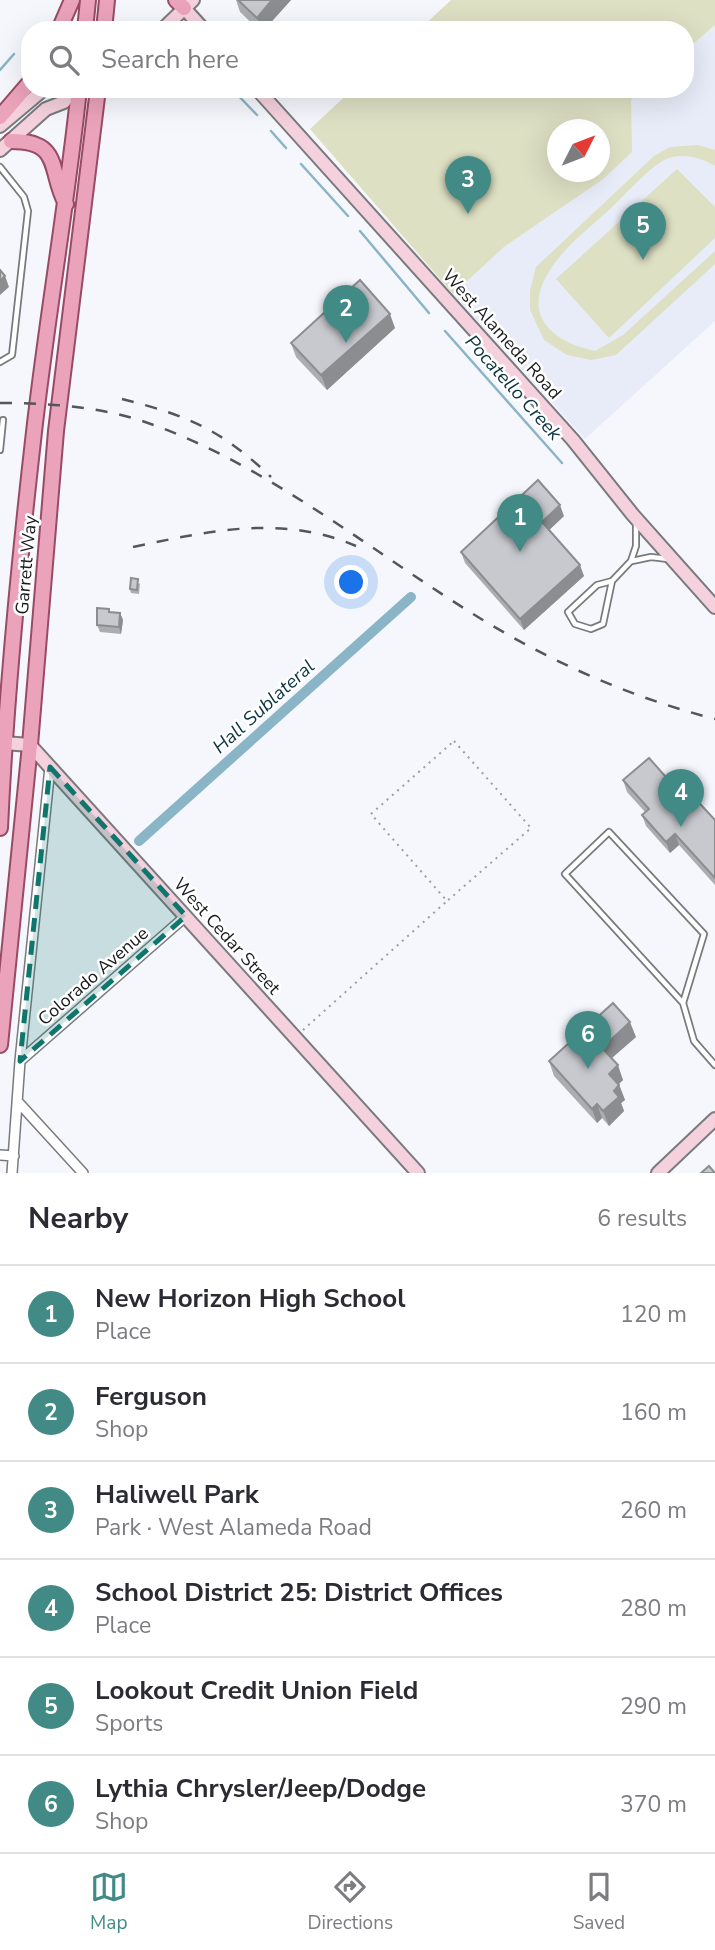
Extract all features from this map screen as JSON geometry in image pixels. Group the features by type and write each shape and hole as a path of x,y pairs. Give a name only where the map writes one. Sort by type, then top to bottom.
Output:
{"main road":[{"path":"63,21 72,0"},
{"path":"86,21 88,0"},
{"path":"105,21 107,0"},
{"path":"170,21 185,3 198,21"},
{"path":"0,117 21,92"},
{"path":"0,126 33,98"},
{"path":"6,146 46,109 64,102 67,98"},
{"name":"Garrett Way","path":"0,828 5,683 34,431 66,205 78,98"},
{"name":"Garrett Way","path":"0,1045 30,745 56,431 97,98"},
{"name":"West Alameda Road","path":"265,98 573,440 636,519 715,607"},
{"path":"6,146 25,141 48,152 57,170 56,187 66,205"},
{"path":"2,743 30,745"},
{"name":"West Cedar Street","path":"30,745 418,1173"},
{"path":"658,1173 715,1119"}],"street":[{"path":"12,1173 20,1061 50,767"},
{"name":"Colorado Avenue","path":"20,1061 186,916"},
{"path":"19,1103 83,1173"},
{"path":"0,1155 14,1156"}],"lane":[{"path":"0,167 24,197 28,211 12,355 0,362"},
{"path":"0,450 3,420"},
{"path":"612,581 603,624 591,629 575,624 568,611 597,585 612,581 631,561 637,540 636,519"},
{"path":"631,561 659,556 674,560"},
{"path":"683,1003 704,934 609,832 565,874 683,1003 694,1041 715,1065"}],"path":[{"path":"295,1037 531,828 454,741 371,814 447,901"}],"highlighted area":[{"path":"50,767 186,916 20,1061"}],"shaded area":[{"path":"715,25 715,321 585,439 453,294 504,247 599,182 610,182 610,158 632,98 694,98 694,43"}],"green space":[{"path":"451,0 715,0 715,25 694,43 694,21 429,21"},
{"path":"343,98 633,98 632,152 610,173 610,119 547,119 547,182 599,182 504,247 453,294 310,129"},
{"path":"698,145 715,150 715,166 699,159 681,156 669,158 655,166 560,256 544,281 539,296 539,309 543,321 552,331 578,346 595,351 623,335 715,251 715,264 616,355 591,360 567,355 544,340 530,310 530,291 536,267 654,156 670,147"},
{"path":"677,169 715,207 715,238 609,338 556,279"}],"building":[{"path":"238,0 272,0 257,18"},
{"path":"360,280 390,314 321,375 291,343"},
{"path":"538,480 560,505 542,522 580,565 520,619 461,552"},
{"path":"131,578 138,579 137,590 130,589"},
{"path":"97,608 120,613 119,627 97,625"},
{"path":"649,758 673,785 678,780 715,820 715,878 675,834 666,842 642,815 649,809 623,780"},
{"path":"613,1003 630,1022 602,1048 618,1065 609,1074 619,1085 614,1091 619,1097 603,1111 597,1104 592,1109 549,1061"},
{"path":"709,1166 715,1173 701,1173"}],"waterway":[{"name":"Pocatello Creek","path":"0,70 14,54"},
{"name":"Pocatello Creek","path":"241,98 257,115"},
{"name":"Pocatello Creek","path":"271,131 286,148"},
{"name":"Pocatello Creek","path":"301,164 348,216"},
{"name":"Pocatello Creek","path":"360,231 429,313"},
{"name":"Pocatello Creek","path":"445,331 562,463"},
{"name":"Hall Sublateral","path":"139,841 411,597"}],"railway":[{"path":"122,399 185,418 202,426 236,447 271,477"},
{"path":"0,403 103,411 136,419 182,436 270,481 506,634 564,664 622,689 715,719"},
{"path":"133,547 245,528 300,530 356,546"}],"place":[{"name":"Haliwell Park","path":"468,214"},
{"name":"Lookout Credit Union Field","path":"643,260"},
{"name":"Ferguson","path":"346,343"},
{"name":"New Horizon High School","path":"520,552"},
{"name":"School District 25: District Offices","path":"681,827"},
{"name":"Lythia Chrysler/Jeep/Dodge","path":"588,1069"}]}
